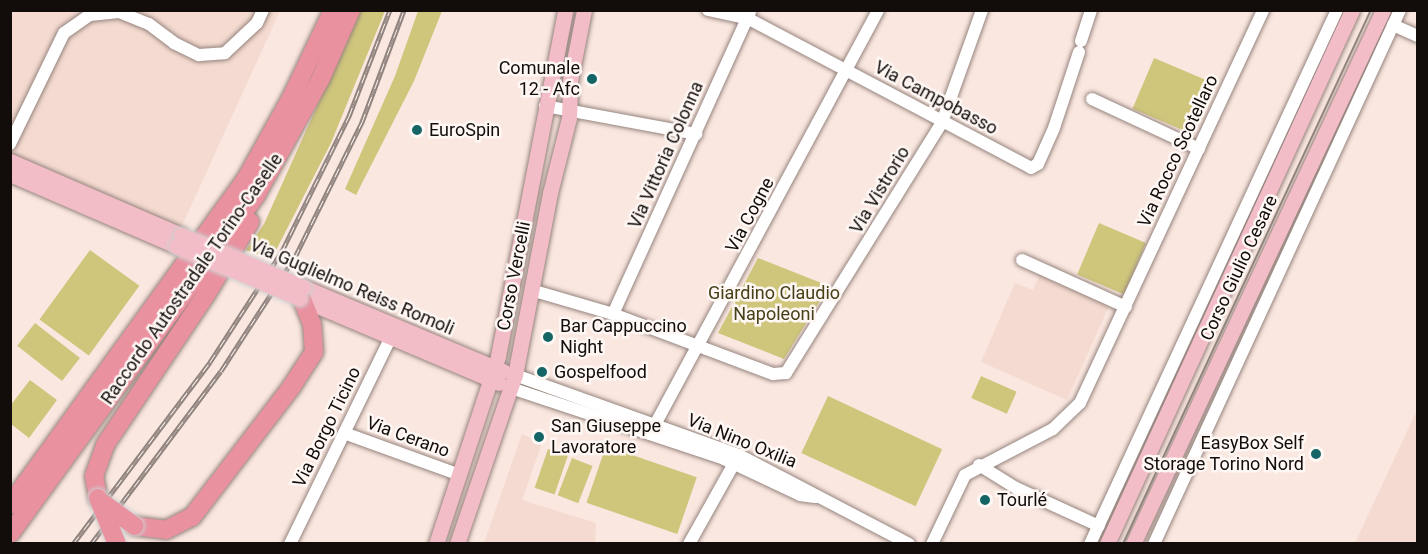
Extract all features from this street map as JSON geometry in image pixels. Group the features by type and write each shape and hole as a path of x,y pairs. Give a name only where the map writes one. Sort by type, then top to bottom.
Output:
{"highway":[{"name":"Raccordo Autostradale Torino-Caselle","path":"10,505 246,178 291,98 333,10"},
{"name":"Raccordo Autostradale Torino-Caselle","path":"10,534 247,208 288,141 351,10"},
{"path":"117,543 98,498 94,476 100,455 259,207 288,141"},
{"path":"98,498 135,526 166,530 192,517 292,386 314,352 314,333 301,295"},
{"path":"10,490 99,383"}],"main road":[{"name":"Corso Vercelli","path":"436,543 494,374 565,10"},
{"name":"Corso Vercelli","path":"457,543 513,381 570,110 570,81 584,10"},
{"name":"Corso Giulio Cesare","path":"1107,543 1352,10"},
{"name":"Corso Giulio Cesare","path":"1133,543 1383,10"},
{"name":"Via Guglielmo Reiss Romoli","path":"10,161 178,241 301,295 513,381"},
{"name":"Via Guglielmo Reiss Romoli","path":"10,174 178,241"},
{"name":"Via Guglielmo Reiss Romoli","path":"394,332 468,357 494,374"},
{"path":"468,357 489,349 503,336"}],"street":[{"path":"10,144 64,33 90,15 119,12 148,24 174,43 199,54 225,53 257,23 263,10"},
{"name":"Via Campobasso","path":"708,10 749,14 847,71 942,122 1027,166 1035,167 1058,118 1090,10"},
{"name":"Via Cogne","path":"652,430 699,347 878,10"},
{"name":"Via Vistrorio","path":"699,347 784,374 793,366 942,122 982,10"},
{"name":"Via Rocco Scotellaro","path":"932,543 958,483 979,465 1048,432 1069,417 1085,395 1263,10"},
{"name":"Corso Giulio Cesare","path":"1090,543 1337,10"},
{"name":"Corso Giulio Cesare","path":"1154,543 1400,10"},
{"name":"Via Vittoria Colonna","path":"613,314 749,14"},
{"path":"1393,25 1418,36"},
{"path":"1092,99 1199,149"},
{"path":"545,106 696,134"},
{"path":"1022,260 1126,307"},
{"path":"531,290 613,314 699,347"},
{"name":"Via Borgo Ticino","path":"290,543 394,332"},
{"name":"Via Nino Oxilia","path":"513,381 736,459 800,495 817,497 909,543"},
{"name":"Via Cerano","path":"344,433 460,475"},
{"path":"689,543 736,459"},
{"path":"979,465 1016,488 1099,526"},
{"name":"Corso Giulio Cesare","path":"1107,507 1134,485"}],"shaded area":[{"path":"11,11 280,11 181,228 11,154"},
{"path":"1041,272 1110,304 1067,400 981,362 1015,283 1033,290"},
{"path":"1417,410 1417,543 1355,543"},
{"path":"522,434 542,443 522,500 596,523 595,543 484,543"}],"green space":[{"path":"360,11 385,11 331,143 271,260 246,250 264,224"},
{"path":"418,11 442,11 414,81 356,195 345,189 395,76"},
{"path":"1154,58 1212,83 1191,133 1133,109"},
{"path":"1099,223 1146,243 1124,294 1077,275"},
{"path":"90,250 139,286 89,355 39,320"},
{"name":"Giardino Claudio Napoleoni","path":"758,258 829,286 784,359 718,333"},
{"path":"35,323 80,358 62,381 17,346"},
{"path":"981,376 1017,392 1007,414 971,398"},
{"path":"30,380 57,400 29,438 11,424 10,406"},
{"path":"828,396 942,449 916,506 801,453"},
{"path":"606,446 697,477 677,534 586,503"},
{"path":"548,449 568,456 555,495 535,488"},
{"path":"572,458 593,466 578,503 558,495"}],"tram line":[{"path":"1123,544 1371,10"}],"railway":[{"path":"73,544 210,362 282,251 349,116 390,10"},
{"path":"91,544 221,371 295,257 362,122 404,10"}],"place":[{"name":"Comunale 12 - Afc","path":"592,79"},
{"name":"EuroSpin","path":"417,130"},
{"name":"Bar Cappuccino Night","path":"548,337"},
{"name":"Gospelfood","path":"542,372"},
{"name":"San Giuseppe Lavoratore","path":"539,437"},
{"name":"EasyBox Self Storage Torino Nord","path":"1316,454"},
{"name":"Tourlé","path":"985,500"}]}
